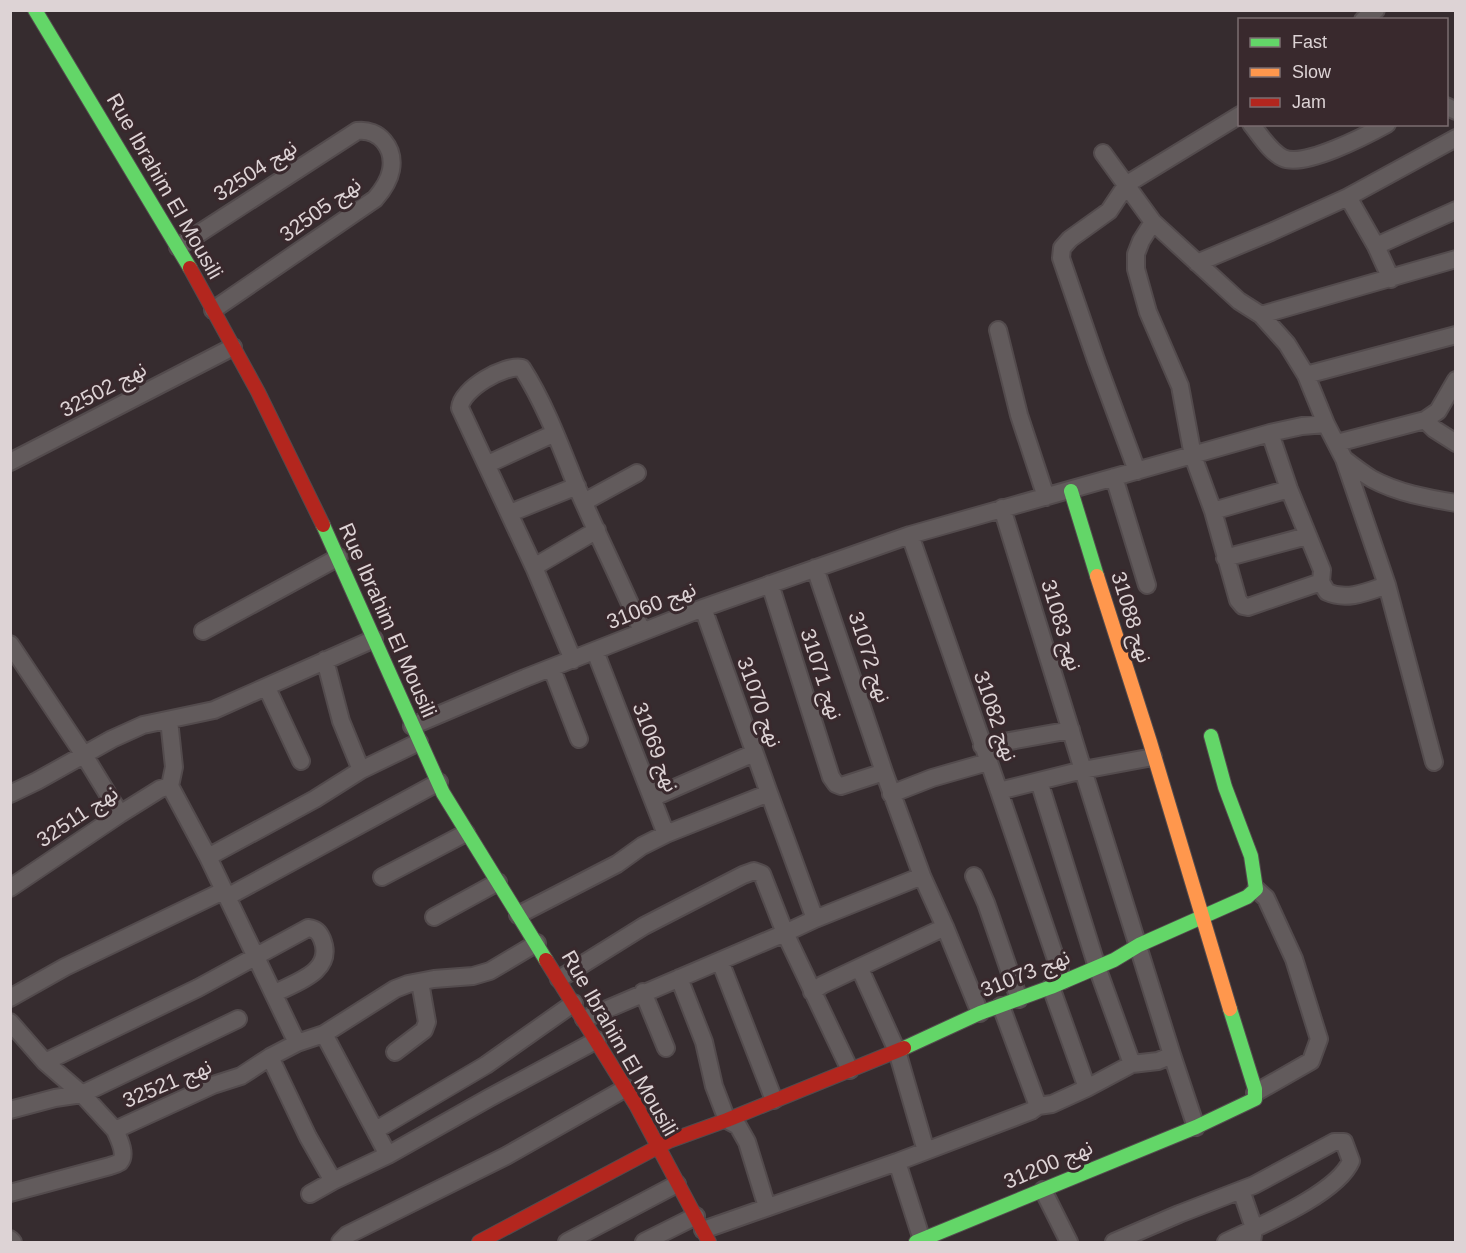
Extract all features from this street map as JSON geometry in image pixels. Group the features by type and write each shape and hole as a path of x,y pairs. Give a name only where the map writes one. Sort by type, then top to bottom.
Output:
{"street":[{"name":"Rue Ibrahim El Mousili","path":"35,10 178,247 258,393 339,557 419,742 466,833 626,1088 703,1229"},
{"path":"1137,471 1095,360 1061,258 1062,248 1070,239 1109,211 1127,184 1238,116"},
{"path":"1253,126 1272,150 1289,160 1328,153 1383,126"},
{"name":"نهج 32505","path":"213,310 375,199 391,170 391,156 386,143 378,135 367,129 357,131"},
{"name":"نهج 32504","path":"178,247 357,131"},
{"path":"1197,263 1348,196 1455,138"},
{"path":"1103,153 1153,222 1239,301 1261,315 1287,344 1306,375 1326,424 1344,459 1387,585 1434,762"},
{"path":"1348,196 1376,246 1391,279"},
{"path":"1376,246 1455,210"},
{"path":"1153,222 1136,254 1136,269 1148,312 1180,386 1194,456 1213,511 1235,594 1243,606 1259,605 1321,582"},
{"path":"1261,315 1455,260"},
{"path":"998,330 1019,415 1046,497"},
{"path":"1306,375 1455,335"},
{"name":"نهج 32502","path":"10,462 233,346"},
{"path":"573,660 510,513 460,408 463,396 476,386 510,368 522,368 555,432 642,631"},
{"path":"1337,443 1425,420 1438,411 1455,380"},
{"path":"1425,420 1455,443"},
{"path":"1002,508 1071,491 1270,433 1302,426 1326,424"},
{"path":"488,464 555,432"},
{"path":"1270,433 1289,489 1322,570 1321,582 1327,592 1343,596 1387,585"},
{"path":"1344,459 1371,478 1391,488 1455,503"},
{"path":"584,502 637,473"},
{"path":"1113,477 1147,585"},
{"path":"510,513 577,486"},
{"path":"1213,511 1289,489"},
{"name":"نهج 31088","path":"1071,491 1150,741 1255,1096"},
{"name":"نهج 31060","path":"412,726 703,608 910,535 1002,508"},
{"name":"نهج 31083","path":"1002,508 1173,1055"},
{"path":"534,567 597,530"},
{"name":"نهج 31082","path":"910,535 999,791 1039,781 1081,763 1153,757"},
{"path":"1225,558 1307,536"},
{"path":"203,631 339,557"},
{"name":"نهج 31072","path":"816,568 891,794 922,876 980,1013"},
{"name":"نهج 31071","path":"770,584 831,777 836,784 841,786 882,766"},
{"name":"نهج 31070","path":"703,608 815,919"},
{"path":"10,794 112,739 143,725 214,710 374,639"},
{"path":"10,644 84,755 120,814"},
{"name":"نهج 31069","path":"595,651 666,834"},
{"path":"325,660 341,721 361,770"},
{"path":"552,669 579,740"},
{"path":"267,688 301,761"},
{"path":"169,720 174,767 170,786 208,857 297,1043"},
{"path":"891,794 985,754 1071,730"},
{"path":"1211,736 1230,802 1249,847 1256,872 1256,889 1266,898 1294,959 1319,1039 1311,1061 1255,1096"},
{"path":"208,857 315,799 361,770 419,742"},
{"path":"652,798 754,753"},
{"path":"1039,781 1097,967 1132,1064"},
{"path":"10,998 65,968 225,894 439,782"},
{"name":"نهج 32511","path":"10,888 120,814 160,789 170,786"},
{"path":"999,791 1087,1088"},
{"path":"518,915 616,864 642,846 666,834 768,793"},
{"path":"382,877 466,833"},
{"path":"559,979 644,926 743,875 754,871 759,872 764,878 785,933 850,1070"},
{"path":"584,1019 815,919 922,876"},
{"path":"974,876 1020,999"},
{"path":"434,917 498,882"},
{"name":"نهج 31073","path":"479,1242 657,1146 897,1051 980,1013 1097,967 1201,916 1247,897 1256,889"},
{"path":"812,992 822,985 945,927"},
{"path":"45,1062 117,1029 256,958 308,928 314,929 320,934 324,945 325,956 322,964 316,972 275,993"},
{"name":"نهج 32521","path":"115,1130 213,1085 241,1076 297,1043 324,1034 395,989 420,982 473,976 490,971 537,943"},
{"path":"720,961 774,1100"},
{"path":"860,969 897,1051 926,1151"},
{"path":"679,978 704,1042 714,1086 727,1120 738,1126 747,1142 767,1208"},
{"path":"394,1052 424,1030 427,1022 420,982"},
{"path":"643,992 666,1048"},
{"path":"376,1130 486,1065 574,1003"},
{"path":"1000,1006 1038,1106"},
{"path":"10,1110 55,1098 82,1094 238,1019"},
{"name":"نهج 32521","path":"10,1193 110,1166 120,1162 122,1158 115,1130 82,1094 45,1062 12,1024"},
{"path":"324,1034 388,1155"},
{"path":"310,1194 388,1155 597,1040"},
{"path":"644,1242 703,1229 767,1208 897,1162 1031,1111 1038,1106 1052,1104 1132,1064 1158,1061 1173,1055 1196,1126"},
{"path":"270,1057 308,1137 333,1181"},
{"path":"340,1242 347,1235 506,1156 626,1088"},
{"name":"نهج 31200","path":"919,1241 1196,1126 1255,1096"},
{"path":"1114,1242 1240,1190 1334,1142 1344,1142 1351,1161 1341,1177 1253,1235 1226,1242"},
{"path":"897,1162 919,1241"},
{"path":"567,1242 677,1184"},
{"path":"1043,1190 1069,1242"},
{"path":"1240,1190 1253,1235"}],"traffic: fast":[{"path":"35,10 190,268"},
{"path":"1071,491 1097,576"},
{"path":"323,525 443,793 546,960"},
{"path":"904,1048 980,1013 1051,987 1114,960 1139,945 1247,897 1256,889 1251,856 1225,787 1211,736"},
{"path":"916,1242 1196,1127 1255,1099 1255,1089 1230,1009"}],"traffic: slow":[{"path":"1097,576 1150,742 1230,1009"}],"traffic: jam":[{"path":"190,268 258,392 323,525"},
{"path":"546,960 636,1105 709,1242"},
{"path":"479,1242 669,1141 727,1120 904,1048"}]}
